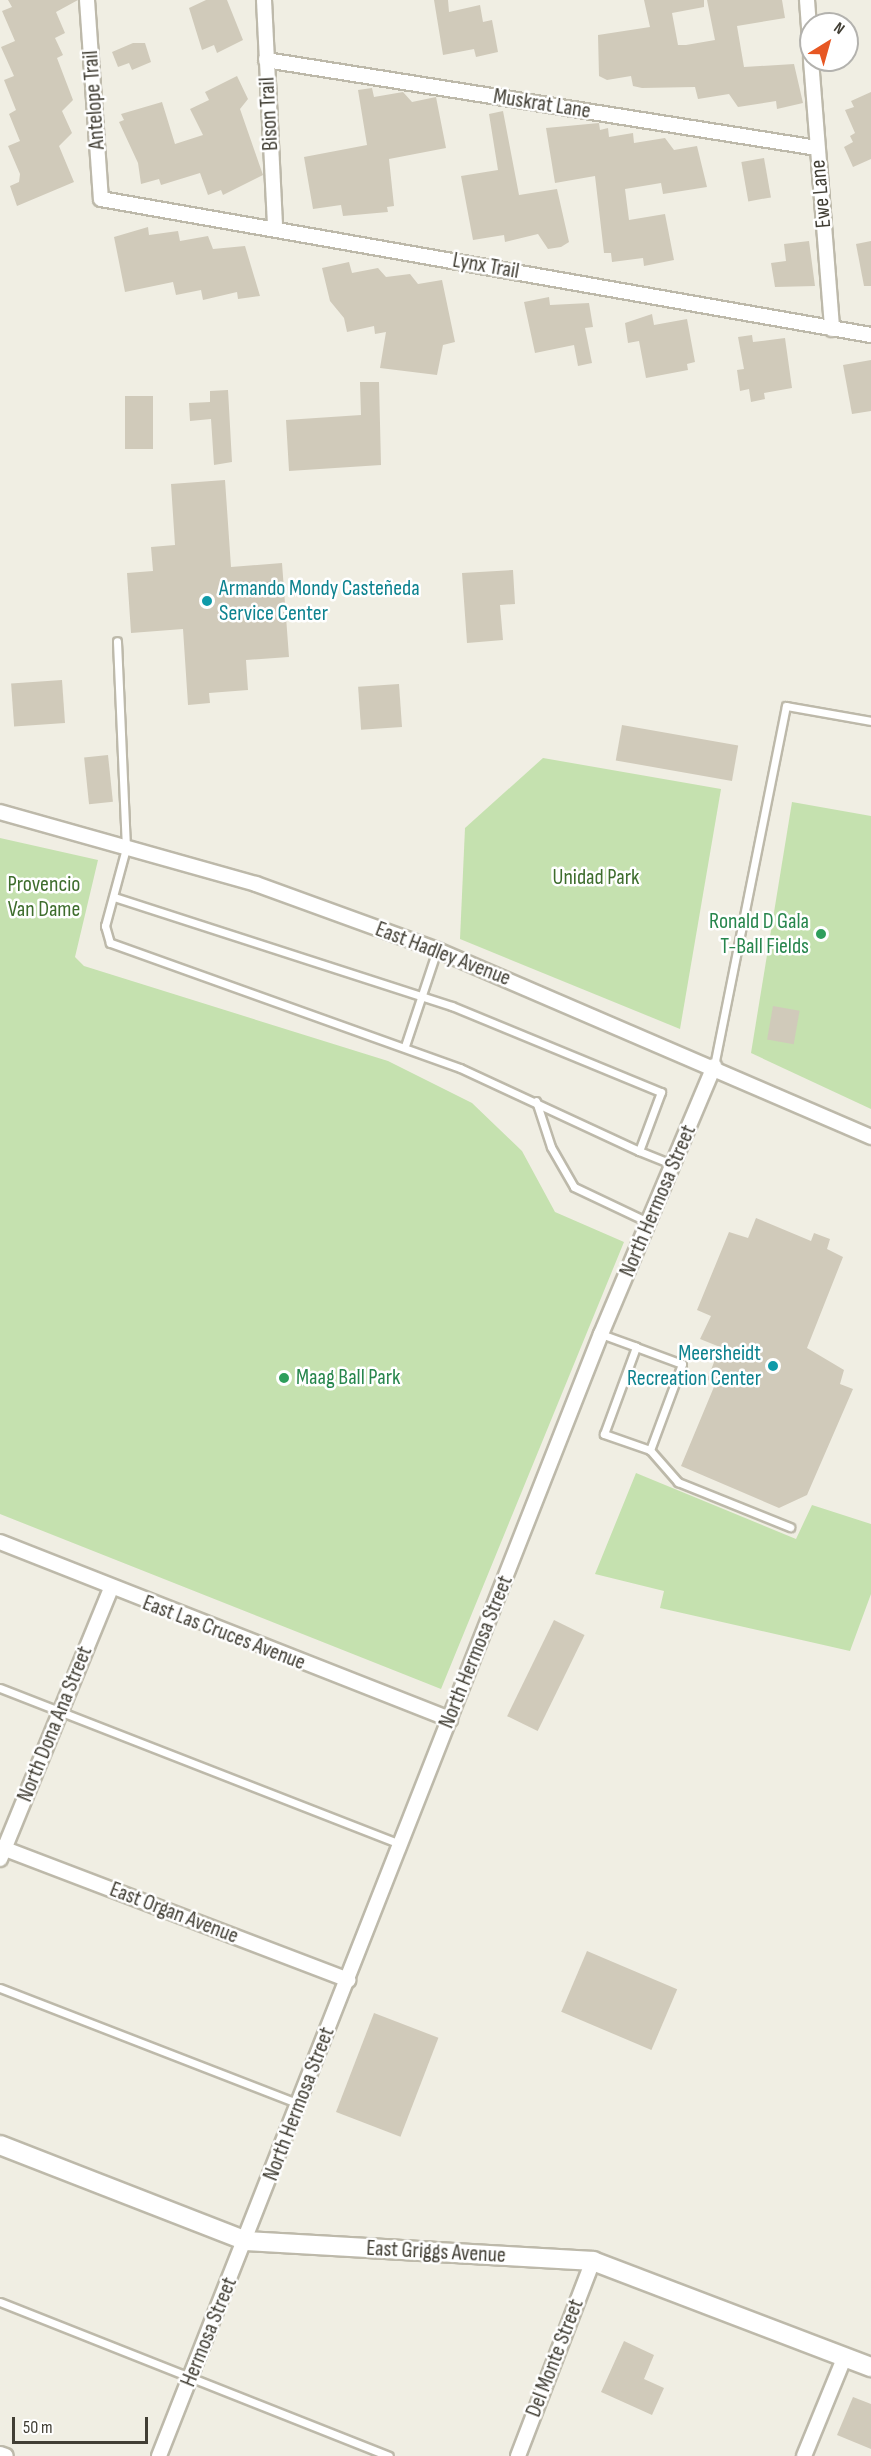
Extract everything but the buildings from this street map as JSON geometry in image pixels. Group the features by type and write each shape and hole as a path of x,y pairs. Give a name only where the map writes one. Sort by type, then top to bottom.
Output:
{"street":[{"name":"Antelope Trail","path":"87,0 101,199"},
{"name":"Bison Trail","path":"264,0 275,228"},
{"name":"Muskrat Lane","path":"267,60 817,148"},
{"name":"Ewe Lane","path":"812,72 832,329"},
{"name":"Lynx Trail","path":"101,199 275,228 832,329 871,334"},
{"name":"East Hadley Avenue","path":"0,812 256,884 437,950 714,1066 871,1137"},
{"name":"North Hermosa Street","path":"246,2241 602,1334 714,1066"},
{"name":"East Las Cruces Avenue","path":"0,1542 111,1589 450,1719"},
{"name":"North Dona Ana Street","path":"1,1851 111,1589"},
{"name":"East Organ Avenue","path":"1,1851 348,1980"},
{"name":"East Griggs Avenue","path":"0,2145 246,2241 593,2261 871,2367"},
{"name":"Hermosa Street","path":"159,2456 246,2241"},
{"name":"Del Monte Street","path":"518,2456 593,2261"},
{"path":"804,2456 845,2356"},
{"path":"0,2454 6,2456"}],"lane":[{"path":"117,641 126,848 105,935 122,951 405,1046 536,1101 639,1151 674,1165"},
{"path":"714,1066 786,706 871,721"},
{"path":"114,897 422,996 661,1092 639,1151"},
{"path":"405,1046 437,950"},
{"path":"536,1101 551,1148 574,1187 650,1223"},
{"path":"602,1334 682,1364 650,1450"},
{"path":"636,1347 604,1434 650,1450 678,1482 790,1527"},
{"path":"0,1688 401,1844"},
{"path":"0,1988 299,2104"},
{"path":"0,2302 389,2456"}],"green space":[{"name":"Unidad Park","path":"543,758 721,789 680,1029 460,939 465,828"},
{"name":"Ronald D Gala T-Ball Fields","path":"792,802 871,816 871,1109 751,1053"},
{"name":"Maag Ball Park","path":"0,838 98,860 75,957 84,966 388,1061 472,1103 522,1151 555,1212 624,1242 441,1689 0,1514"},
{"path":"636,1473 796,1539 812,1505 871,1524 871,1594 850,1651 660,1608 664,1591 595,1574"}],"place":[{"name":"Armando Mondy Casteñeda Service Center","path":"207,601"},
{"name":"Ronald D Gala T-Ball Fields","path":"821,934"},
{"name":"Meersheidt Recreation Center","path":"773,1366"},
{"name":"Maag Ball Park","path":"284,1378"}],"park label":[{"name":"Provencio Van Dame","path":"44,896"}]}
